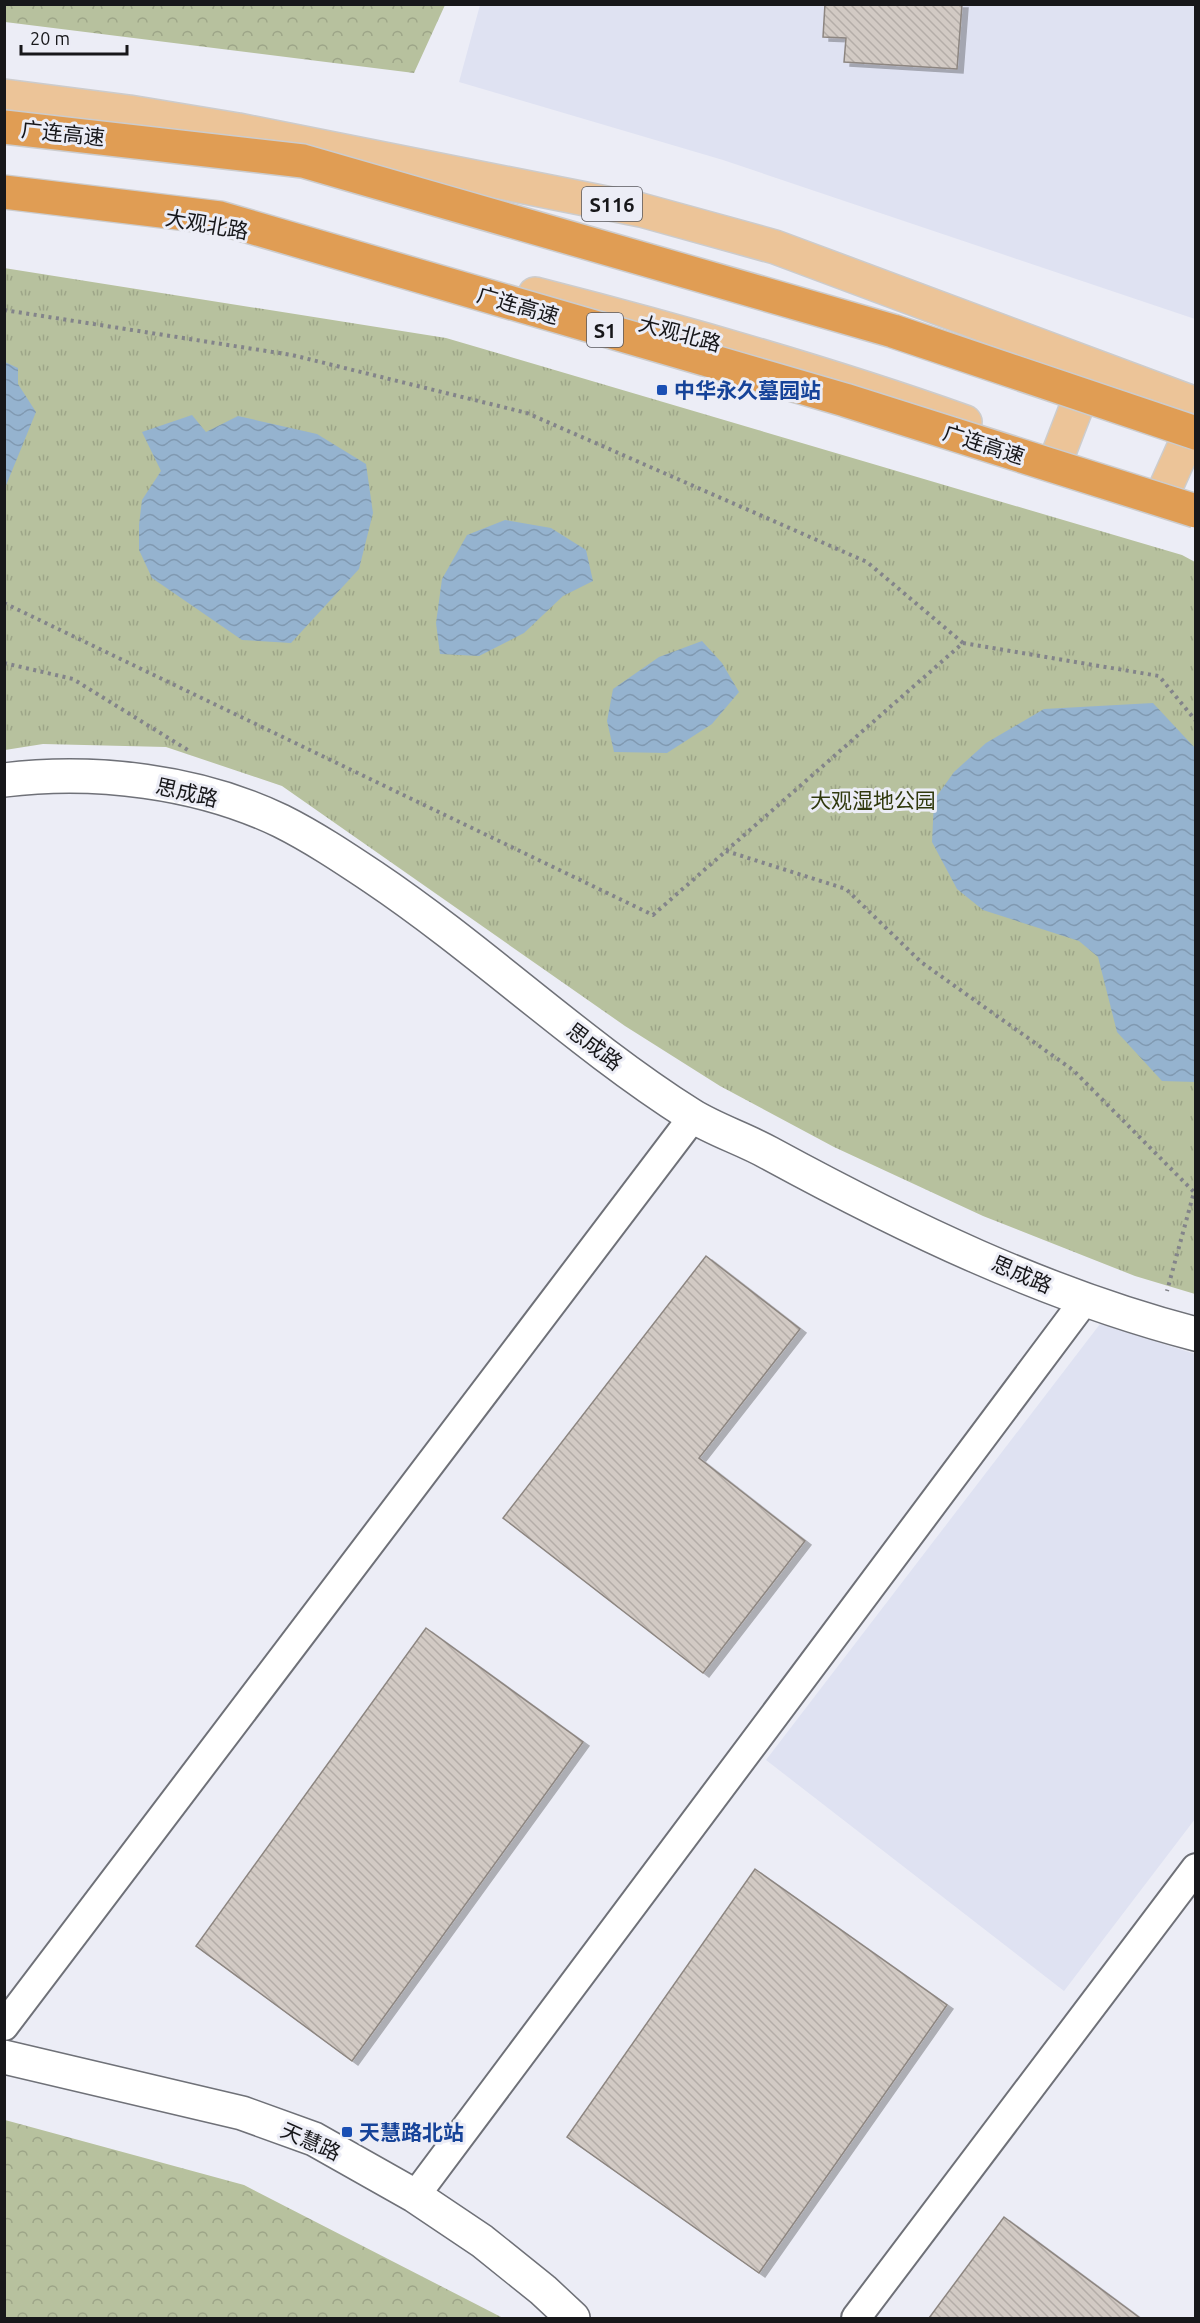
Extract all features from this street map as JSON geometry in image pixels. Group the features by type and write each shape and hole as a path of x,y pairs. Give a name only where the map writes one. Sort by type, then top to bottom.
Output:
{"highway":[{"name":"广连高速","path":"4,127 303,161 894,331 1196,433"},
{"name":"广连高速","path":"4,193 220,218 845,400 1196,512"}],"main road":[{"name":"S116","path":"4,96 129,112 238,130 641,210 775,247 1196,404"},
{"name":"大观北路","path":"4,193 77,202 232,227 406,262 701,338 859,385 1058,455 1196,512"},
{"path":"1058,455 1093,365"},
{"path":"1161,498 1196,420"}],"street":[{"name":"思成路","path":"4,780 61,776 114,778 175,787 229,802 279,821 336,852 427,914 584,1039 693,1117 752,1143 867,1206 1084,1301 1196,1334"},
{"path":"4,2026 693,1117"},
{"path":"415,2196 1084,1301"},
{"path":"856,2319 1196,1868"},
{"name":"天慧路","path":"4,2057 242,2113 314,2139 415,2196 482,2241 543,2290 573,2319"}],"path":[{"path":"4,310 292,355 527,413 867,562 963,643 1159,676 1196,720"},
{"path":"4,603 653,915 963,643"},
{"path":"4,663 73,679 194,754"},
{"path":"725,851 846,890 921,962 1072,1070 1195,1192 1158,1324"}],"shaded area":[{"path":"480,5 1195,5 1195,319 723,160 459,82"},
{"path":"1100,1324 1195,1354 1195,1819 1064,1991 766,1760"}],"green space":[{"path":"5,4 445,5 414,73 5,22"},
{"name":"大观湿地公园","path":"4,268 446,338 1182,555 1195,562 1195,1294 1135,1276 983,1216 834,1147 720,1086 625,1026 282,786 166,747 43,744 5,750"},
{"path":"5,2120 244,2185 503,2318 5,2318"}],"water":[{"path":"5,362 18,368 18,384 36,412 5,488"},
{"path":"192,415 206,432 238,416 317,434 366,464 373,513 359,569 291,643 242,640 152,578 139,550 142,500 161,471 142,432"},
{"path":"505,520 551,528 586,550 593,581 563,596 524,633 479,656 440,654 436,623 442,579 467,535"},
{"path":"702,641 722,663 739,692 712,724 667,753 614,752 607,721 613,689 659,657"},
{"path":"1153,703 1195,748 1195,1082 1162,1081 1117,1032 1098,957 1079,941 983,910 957,889 932,842 934,800 954,772 986,743 1044,709"}],"building":[{"path":"825,4 962,4 957,69 844,62 846,38 823,37"},
{"path":"706,1256 800,1329 699,1458 805,1541 703,1673 503,1518"},
{"path":"426,1628 583,1742 352,2061 196,1946"},
{"path":"755,1869 947,2005 759,2273 567,2137"},
{"path":"1004,2217 1140,2318 929,2318"}],"place":[{"name":"中华永久墓园站","path":"662,390"},
{"name":"天慧路北站","path":"347,2132"}]}
